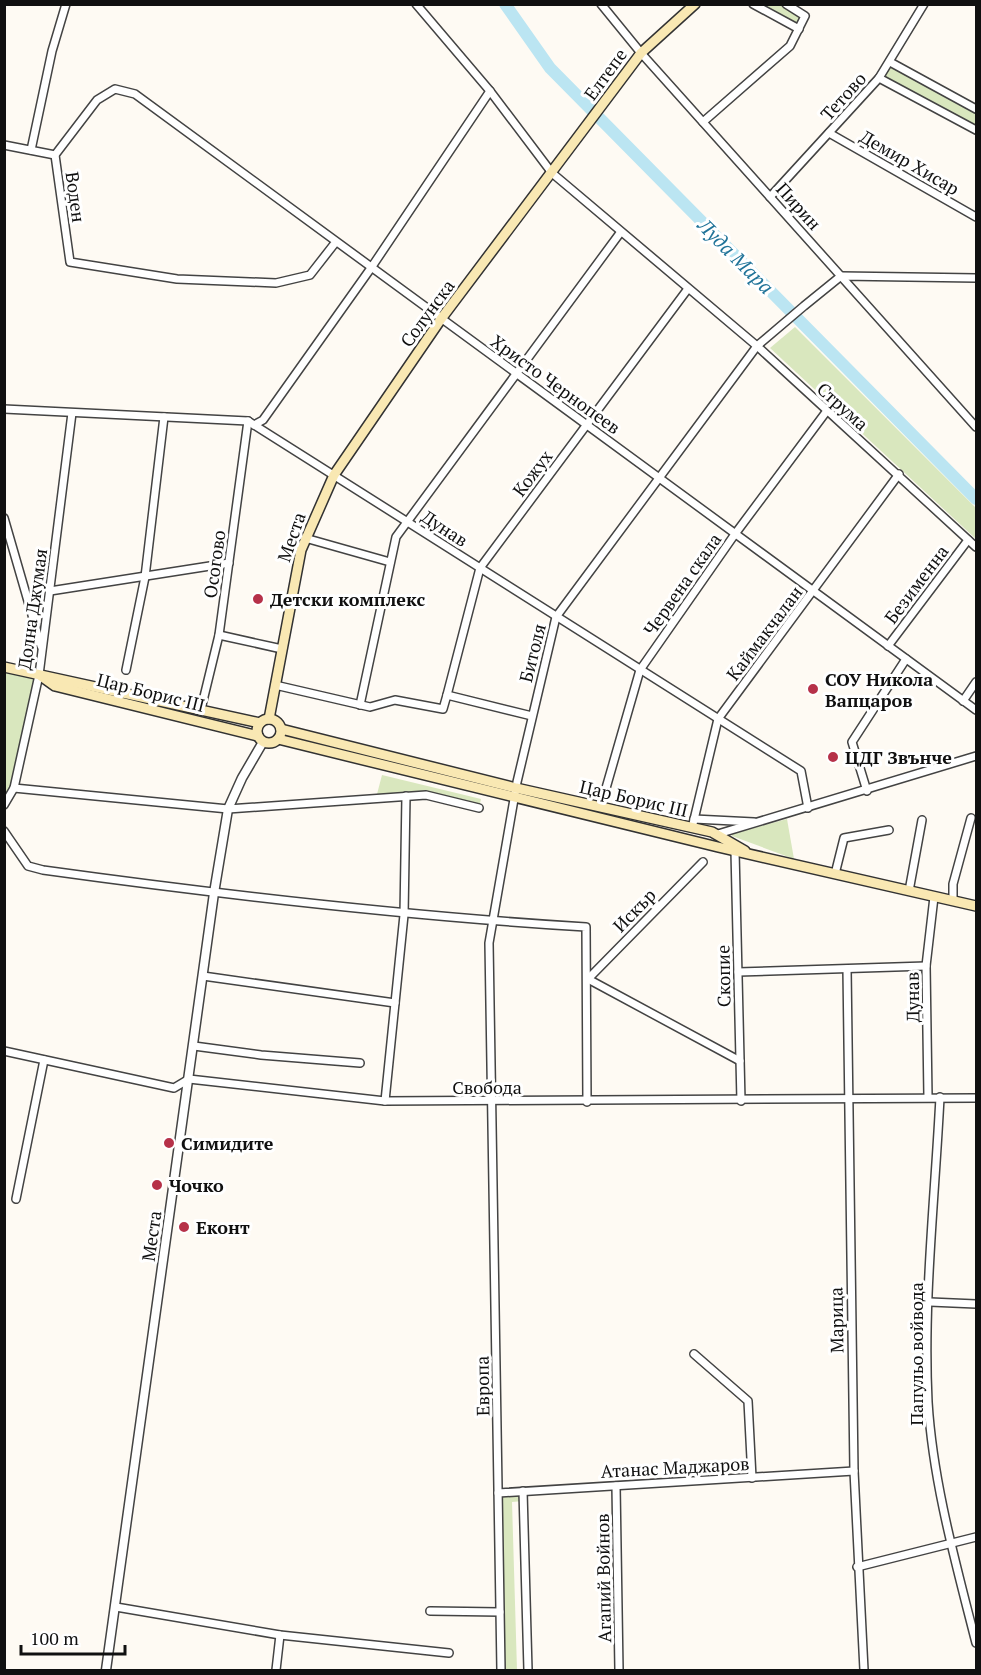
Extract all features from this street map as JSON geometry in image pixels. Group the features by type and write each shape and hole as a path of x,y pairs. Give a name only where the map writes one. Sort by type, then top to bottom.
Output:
{"main road":[{"name":"Елтепе","path":"552,173 641,53 695,4"},
{"name":"Солунска","path":"334,475 441,319 552,173"},
{"name":"Места","path":"260,739 275,685 298,563 305,538 334,475"},
{"name":"Цар Борис III","path":"4,667 265,721"},
{"name":"Цар Борис III","path":"39,675 55,686 260,739"},
{"path":"260,739 272,743 280,734 277,722 265,721"},
{"name":"Цар Борис III","path":"280,734 515,792 709,845 976,906"},
{"name":"Цар Борис III","path":"515,792 693,824 715,833"},
{"path":"709,845 715,833 752,855"}],"street":[{"path":"31,150 52,51 66,4"},
{"name":"Струма","path":"416,4 490,91 552,173 687,290 757,346 826,412 899,474 976,547"},
{"name":"Пирин","path":"601,4 641,53 976,427"},
{"path":"753,4 799,29"},
{"path":"703,122 790,46 805,16 786,4"},
{"name":"Тетово","path":"771,197 879,78 924,4"},
{"path":"890,62 976,109"},
{"path":"879,78 976,130"},
{"name":"Воден","path":"115,89 97,100 55,155 70,262 177,279 276,283 310,275 335,243"},
{"name":"Христо Чернопеев","path":"115,89 135,94 335,243 976,710"},
{"path":"251,423 263,420 371,268 490,91"},
{"name":"Демир Хисар","path":"829,133 976,217"},
{"path":"4,145 55,155"},
{"path":"360,705 396,537 620,233"},
{"path":"842,276 976,278"},
{"name":"Битоля","path":"494,1102 489,943 515,792 556,617 757,346 842,276"},
{"name":"Кожух","path":"447,695 480,568 687,290"},
{"name":"Дунав","path":"4,409 251,423 801,771 807,808"},
{"name":"Червена скала","path":"604,795 640,670 735,534 826,412"},
{"name":"Долна Джумая","path":"4,805 14,788 39,675 72,413"},
{"path":"126,670 145,577 164,417"},
{"name":"Осогово","path":"201,709 219,634 251,423"},
{"name":"Каймакчалан","path":"693,824 718,720 899,474"},
{"path":"4,519 43,651"},
{"path":"305,538 390,562"},
{"name":"Безименна","path":"888,646 968,540"},
{"path":"50,591 229,563"},
{"path":"219,634 282,649"},
{"path":"867,791 852,742 906,659"},
{"path":"963,701 976,682"},
{"path":"275,685 370,706 395,700 443,709 447,695 532,716"},
{"name":"Места","path":"106,1671 214,893 228,809 260,739"},
{"name":"Цар Борис III","path":"715,833 867,791 976,756"},
{"path":"14,788 228,809 426,795 479,808"},
{"path":"385,1101 404,915 406,796"},
{"path":"953,901 953,884 971,818"},
{"path":"909,891 922,820"},
{"path":"693,824 761,822"},
{"path":"835,874 844,838 889,830"},
{"path":"4,831 28,866 214,893 404,915 586,927 587,1102"},
{"name":"Скопие","path":"735,851 741,1101"},
{"name":"Искър","path":"588,979 702,862"},
{"name":"Дунав","path":"928,1097 926,966 934,897"},
{"path":"738,972 926,966"},
{"name":"Марица","path":"847,969 848,1191 854,1471 864,1671"},
{"path":"203,976 395,1003"},
{"path":"588,979 741,1060"},
{"path":"194,1046 261,1055 360,1063"},
{"name":"Свобода","path":"4,1052 174,1088 189,1079 385,1101 587,1102 976,1098"},
{"path":"16,1199 44,1060"},
{"name":"Папульо войвода","path":"940,1097 930,1302 928,1401 932,1442 951,1543 976,1643"},
{"name":"Европа","path":"494,1102 501,1671"},
{"path":"930,1302 976,1304"},
{"path":"694,1354 748,1401 752,1478"},
{"name":"Атанас Маджаров","path":"498,1493 854,1471"},
{"name":"Агапий Войнов","path":"616,1486 619,1671"},
{"path":"523,1491 528,1671"},
{"path":"857,1567 976,1537"},
{"path":"116,1607 280,1635 449,1653"},
{"path":"430,1611 500,1612"},
{"path":"276,1671 280,1635"}],"green space":[{"path":"753,5 786,5 805,16 799,29"},
{"path":"890,62 976,109 976,130 879,78"},
{"path":"795,327 976,508 976,539 770,348"},
{"path":"5,667 39,675 14,788 5,805"},
{"path":"382,775 481,799 479,808 426,795 376,798"},
{"path":"787,819 794,859 732,836 732,834"},
{"path":"523,1491 523,1501 512,1502 517,1670 501,1670 498,1493"}],"waterway":[{"name":"Луда Мара","path":"505,4 550,68 976,499"}],"place":[{"name":"Детски комплекс","path":"258,599"},
{"name":"СОУ Никола Вапцаров","path":"813,689"},
{"name":"ЦДГ Звънче","path":"833,757"},
{"name":"Симидите","path":"169,1143"},
{"name":"Чочко","path":"157,1185"},
{"name":"Еконт","path":"184,1227"}]}
